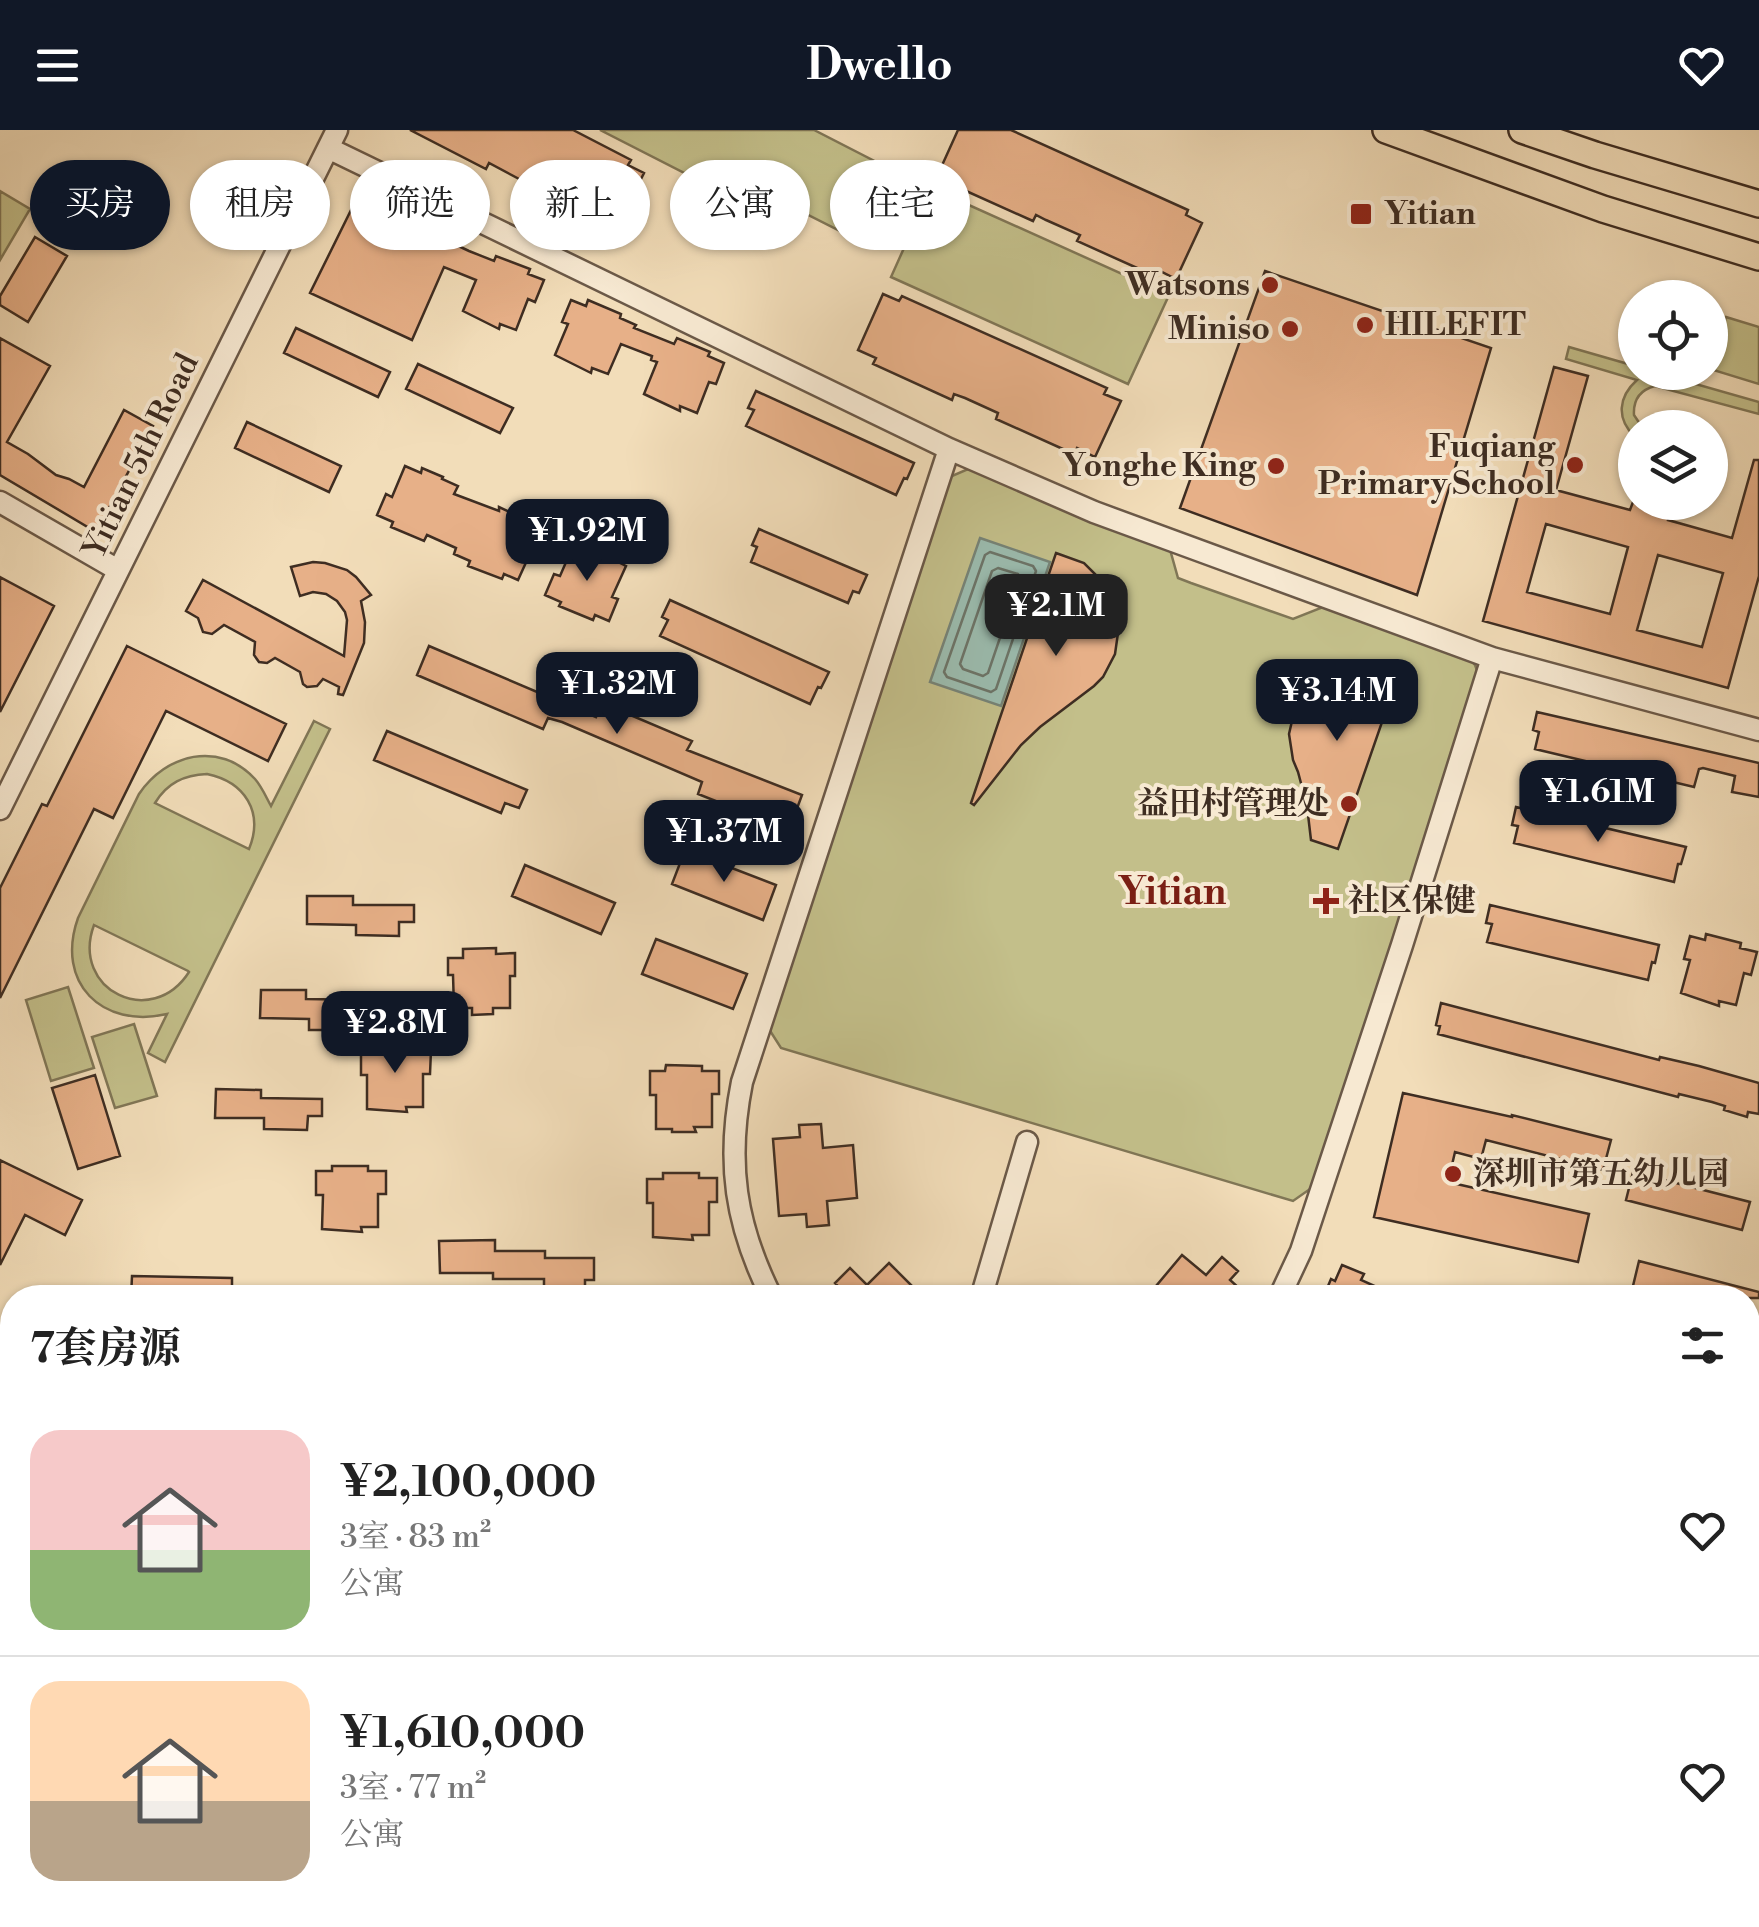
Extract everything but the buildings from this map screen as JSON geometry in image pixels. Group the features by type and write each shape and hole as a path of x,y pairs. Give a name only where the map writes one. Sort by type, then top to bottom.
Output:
{"main road":[{"path":"1386,130 1603,209 1759,256"},
{"path":"1522,130 1759,204"}],"street":[{"path":"333,139 949,450 1094,512 1492,658 1759,730"},
{"name":"Yitian 5th Road","path":"0,808 333,139"},
{"path":"766,1285 738,1207 734,1176 733,1144 742,1082 949,450"},
{"path":"0,502 118,570"},
{"path":"1285,1285 1301,1251 1402,945 1492,658"},
{"path":"985,1285 1027,1142"}],"shaded area":[{"path":"600,130 814,130 872,160 830,160 830,226 810,216 810,160 670,160 670,166"},
{"path":"0,191 30,209 0,260"},
{"path":"970,206 1169,295 1128,384 891,277 903,250 970,250"},
{"path":"1728,318 1759,327 1759,384 1728,375"},
{"path":"1569,347 1618,361 1618,374 1566,359"},
{"path":"1629,390 1645,390 1636,400 1634,410 1622,410"},
{"path":"1670,390 1717,390 1759,402 1759,414"},
{"path":"975,466 1169,546 1178,578 1293,619 1328,605 1468,657 1475,665 1481,681 1320,1182 1293,1201 781,1048 767,1026 945,479"},
{"path":"314,721 330,729 165,1062 148,1053 167,1014 122,1014 104,1007 79,981 73,963 78,918 139,794 163,769 194,757 225,759 255,779 271,806","holes":["207,774 232,784 248,801 254,823 249,849 155,803 177,781","94,925 188,971 189,972 173,989 155,998 136,1000 119,995 104,984 94,968 90,948"]},
{"path":"68,987 94,1068 51,1081 26,1000"},
{"path":"134,1024 157,1096 115,1108 92,1037"}],"water":[{"path":"980,538 1050,562 1001,706 930,682"}],"place":[{"name":"Yitian","path":"1361,214"},
{"name":"Watsons","path":"1270,285"},
{"name":"HILEFIT","path":"1365,325"},
{"name":"Miniso","path":"1290,329"},
{"name":"Fuqiang Primary School","path":"1575,465"},
{"name":"Yonghe King","path":"1276,466"},
{"name":"益田村管理处","path":"1349,804"},
{"name":"社区保健","path":"1326,901"},
{"name":"深圳市第五幼儿园","path":"1453,1174"}],"district":[{"name":"Yitian","path":"1172,892"}]}
